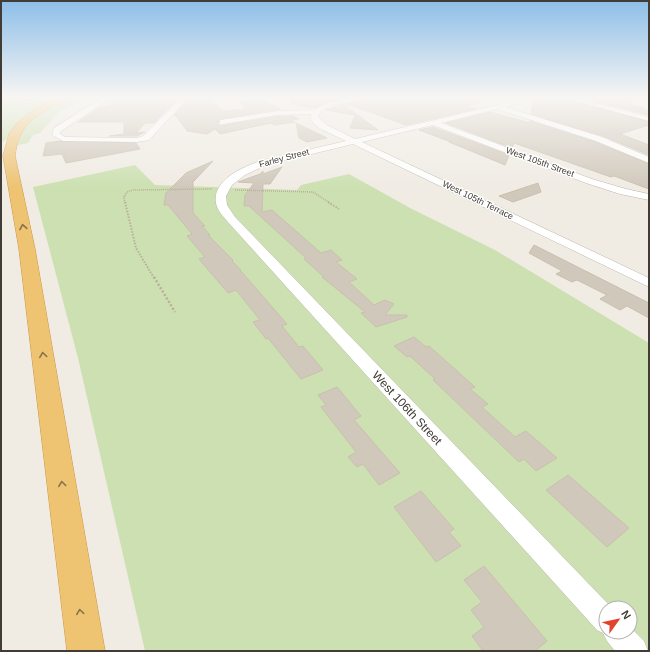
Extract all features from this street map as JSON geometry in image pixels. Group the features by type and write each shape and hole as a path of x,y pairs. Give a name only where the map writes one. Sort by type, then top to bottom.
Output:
{"highway":[{"path":"19,127 13,135 9,148 7,170 25,235 86,651"}],"street":[{"path":"60,127 56,130 56,135 63,139 137,140 146,138 156,127"},
{"name":"West 105th Terrace","path":"328,127 649,283"},
{"name":"Farley Street","path":"223,190 235,177 257,165 410,127"},
{"name":"West 105th Street","path":"446,127 589,181 624,192 649,197"},
{"path":"562,127 599,139 649,160"},
{"name":"West 106th Street","path":"223,190 221,202 224,210 231,219 598,612"},
{"path":"624,640 634,651"}],"path":[{"path":"175,312 136,248 124,197 127,192 144,189 313,192 339,209"}],"green space":[{"path":"1,127 16,127 5,141 1,142"},
{"path":"26,127 45,127 40,133 33,135 28,143 18,145"},
{"path":"135,165 155,185 297,190 301,185 349,174 410,208 495,250 649,343 649,651 145,651 78,358 33,187"}],"building":[{"path":"124,127 141,127 136,133 145,132 137,136 109,136 124,134"},
{"path":"184,127 250,127 220,134 215,129 207,134 187,131"},
{"path":"297,127 305,127 327,138 307,142 299,138"},
{"path":"375,127 378,130 350,128"},
{"path":"434,127 509,155 505,165 419,130"},
{"path":"458,127 550,127 595,142 649,164 649,189 514,143 512,148"},
{"path":"575,127 641,127 620,134 649,145 649,155 603,136"},
{"path":"61,141 136,143 140,149 66,163 62,154 43,156 46,143"},
{"path":"213,161 193,182 193,213 205,226 202,226 210,235 208,235 233,260 232,261 287,324 282,326 299,347 303,346 323,370 301,379 253,322 260,320 236,290 228,293 199,259 205,257 187,236 192,234 168,205 164,205 166,193 186,173"},
{"path":"282,167 270,184 263,184 262,212 272,210 321,253 331,250 342,260 336,262 357,279 349,282 374,305 385,300 394,304 385,315 407,315 407,317 376,327 361,313 365,312 322,277 323,276 304,259 306,258 249,206 244,206 245,195 254,183 238,182 260,174 263,171 263,174"},
{"path":"538,183 541,192 513,202 499,196"},
{"path":"534,245 649,303 649,318 627,306 620,310 600,299 607,295 577,280 572,282 556,274 562,271 529,253"},
{"path":"414,337 426,347 429,346 475,387 470,389 488,404 482,407 515,437 526,431 557,458 536,471 524,459 519,462 433,380 435,379 410,356 407,357 394,346"},
{"path":"337,387 361,416 354,420 400,473 379,485 363,464 357,467 348,457 356,452 321,407 326,405 318,395"},
{"path":"568,475 629,528 607,547 546,490"},
{"path":"421,491 454,529 449,532 461,546 436,562 394,507"},
{"path":"484,566 547,641 535,651 483,651 472,636 484,627 471,610 482,602 464,580"}]}
